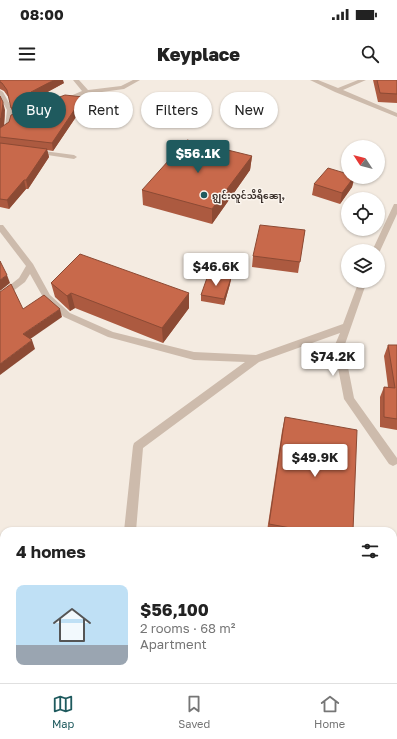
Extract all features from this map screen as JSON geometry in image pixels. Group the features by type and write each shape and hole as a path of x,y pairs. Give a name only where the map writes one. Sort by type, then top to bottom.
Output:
{"street":[{"path":"76,80 86,92 122,88 137,80"},
{"path":"313,80 397,115"},
{"path":"337,91 363,80"},
{"path":"0,92 10,110 8,128 0,135"},
{"path":"29,151 74,157"},
{"path":"379,244 396,208"},
{"path":"0,227 30,266 47,297 67,315 111,335 194,356 256,359"},
{"path":"0,298 22,280 30,266"},
{"path":"360,288 339,347 349,399 393,461"},
{"path":"130,527 138,446 256,359 345,327"}],"building":[{"path":"0,80 54,80 31,92 12,92 11,108 7,90"},
{"path":"377,80 397,80 397,94 380,93"},
{"path":"66,95 74,96 74,110 66,122"},
{"path":"0,96 3,102 0,119"},
{"path":"11,115 12,128 62,128 52,143 0,137 0,128 9,122"},
{"path":"187,140 252,156 212,209 142,190"},
{"path":"0,143 47,149 26,180 24,180 7,200 0,199"},
{"path":"328,168 341,172 341,184 349,184 341,193 314,184"},
{"path":"260,225 305,230 300,262 253,256"},
{"path":"80,254 189,293 162,328 71,293 67,296 51,283"},
{"path":"0,261 7,275 0,280"},
{"path":"208,275 231,278 224,299 201,295"},
{"path":"11,284 23,309 44,295 60,309 23,334 32,340 0,364 0,292"},
{"path":"388,345 397,345 397,419 384,417 384,387 395,388"},
{"path":"285,417 357,430 353,527 285,527 269,524"}],"place":[{"name":"ၵျွင်းလူင်သီရီၼေႃႇ","path":"204,195"}]}
